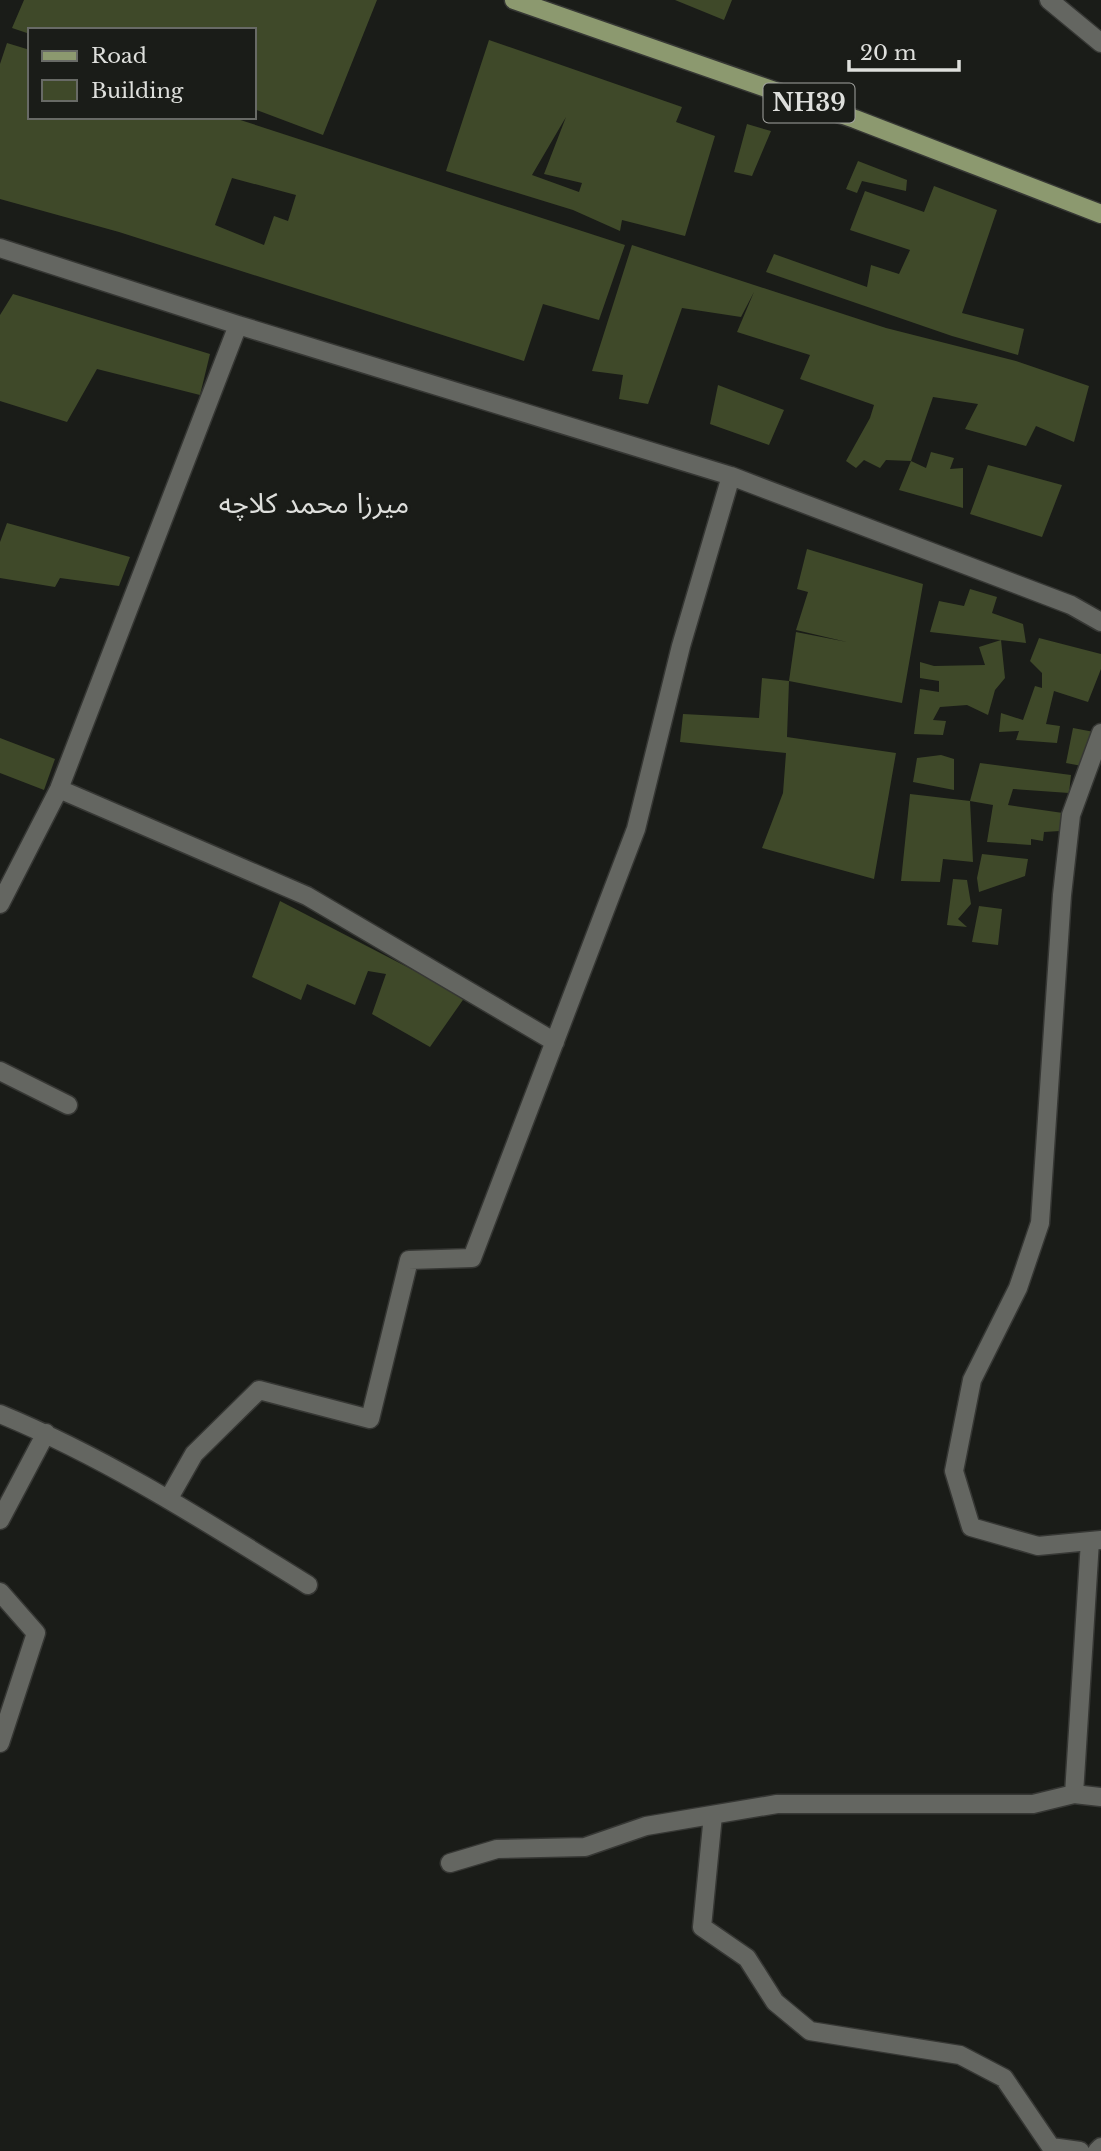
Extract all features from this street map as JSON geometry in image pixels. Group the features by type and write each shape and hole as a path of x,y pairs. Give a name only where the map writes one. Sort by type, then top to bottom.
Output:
{"main road":[{"name":"NH39","path":"514,0 855,119 1101,214"}],"street":[{"path":"1049,0 1101,43"},
{"path":"0,248 238,325 731,476 1071,605 1101,622"},
{"path":"0,904 59,789 238,325"},
{"path":"169,1498 194,1454 258,1390 370,1419 409,1259 472,1258 636,830 681,646 731,476"},
{"path":"1074,1794 1096,1540 1038,1546 971,1527 954,1472 972,1380 1018,1288 1040,1223 1062,895 1071,815 1101,733"},
{"path":"59,789 307,897 555,1042"},
{"path":"0,1071 68,1105"},
{"path":"0,1414 46,1433 169,1498 308,1585"},
{"path":"0,1520 46,1433"},
{"path":"0,1591 36,1633 0,1743"},
{"path":"450,1863 497,1849 586,1847 646,1826 777,1804 1033,1804 1074,1794 1101,1797"},
{"path":"713,1815 702,1927 747,1958 775,2002 810,2031 960,2055 1004,2078 1051,2147 1080,2151"},
{"path":"1097,2151 1101,2147"}],"building":[{"path":"24,0 377,0 323,135 256,110 256,28 28,28 28,33 12,28"},
{"path":"675,0 732,0 724,20"},
{"path":"489,40 682,107 676,122 715,136 685,236 622,220 620,231 573,210 446,171","holes":["566,117 544,174 582,183 579,192 532,175"]},
{"path":"7,43 28,49 28,119 237,119 625,245 599,320 543,304 524,361 119,232 0,199 0,64","holes":["232,178 296,195 288,221 274,216 264,245 215,225"]},
{"path":"747,124 771,131 752,176 734,172"},
{"path":"858,161 907,180 906,191 862,181 857,193 846,189"},
{"path":"934,186 997,210 962,313 1024,329 1018,355 952,336 766,272 774,254 867,287 871,265 899,274 910,250 850,230 865,191 924,212"},
{"path":"632,245 886,328 1016,361 1089,386 1074,442 1036,426 1026,446 965,429 978,404 933,397 911,461 886,460 880,468 864,460 856,468 846,461 870,418 874,405 800,379 810,355 737,332 754,292 741,317 682,308 648,404 619,399 623,375 592,371"},
{"path":"13,294 210,354 200,395 97,369 67,422 0,401 0,315"},
{"path":"718,385 784,410 769,445 710,424"},
{"path":"931,452 954,458 950,469 963,468 963,508 899,490 911,461 926,468"},
{"path":"988,465 1062,485 1042,537 970,514"},
{"path":"7,523 130,557 119,586 60,578 55,587 0,578 0,542"},
{"path":"807,549 923,584 902,703 789,681 796,632 847,642 796,630 808,592 797,589"},
{"path":"970,589 997,597 992,613 1023,624 1026,643 930,632 939,601 964,606"},
{"path":"1039,638 1101,654 1101,669 1088,702 1054,691 1046,724 1060,726 1057,743 1016,740 1019,731 999,732 1001,713 1023,720 1035,686 1042,688 1042,673 1030,661"},
{"path":"1001,640 1005,678 995,690 988,715 967,705 940,707 933,720 946,721 943,735 914,734 920,689 939,692 939,681 920,678 920,662 934,666 985,665 979,647"},
{"path":"762,678 789,681 787,737 896,753 874,879 762,848 783,793 786,753 680,742 683,714 759,718"},
{"path":"1073,728 1094,732 1082,766 1066,763"},
{"path":"0,738 55,759 44,790 0,773"},
{"path":"941,755 954,759 954,790 913,782 917,758"},
{"path":"980,763 1071,775 1069,793 1013,789 1008,805 1063,813 1060,831 1044,832 1043,841 1031,839 1031,845 987,842 993,805 970,801"},
{"path":"910,794 970,801 973,862 943,859 940,882 901,881"},
{"path":"982,854 1028,859 1025,876 979,892 977,878"},
{"path":"953,879 967,880 971,904 958,919 967,927 947,925"},
{"path":"280,901 465,997 430,1047 372,1014 386,974 368,971 355,1005 307,984 301,1000 252,977"},
{"path":"979,906 1002,909 998,945 972,942"}],"district":[{"name":"میرزا محمد کلاچه","path":"314,503"}]}
